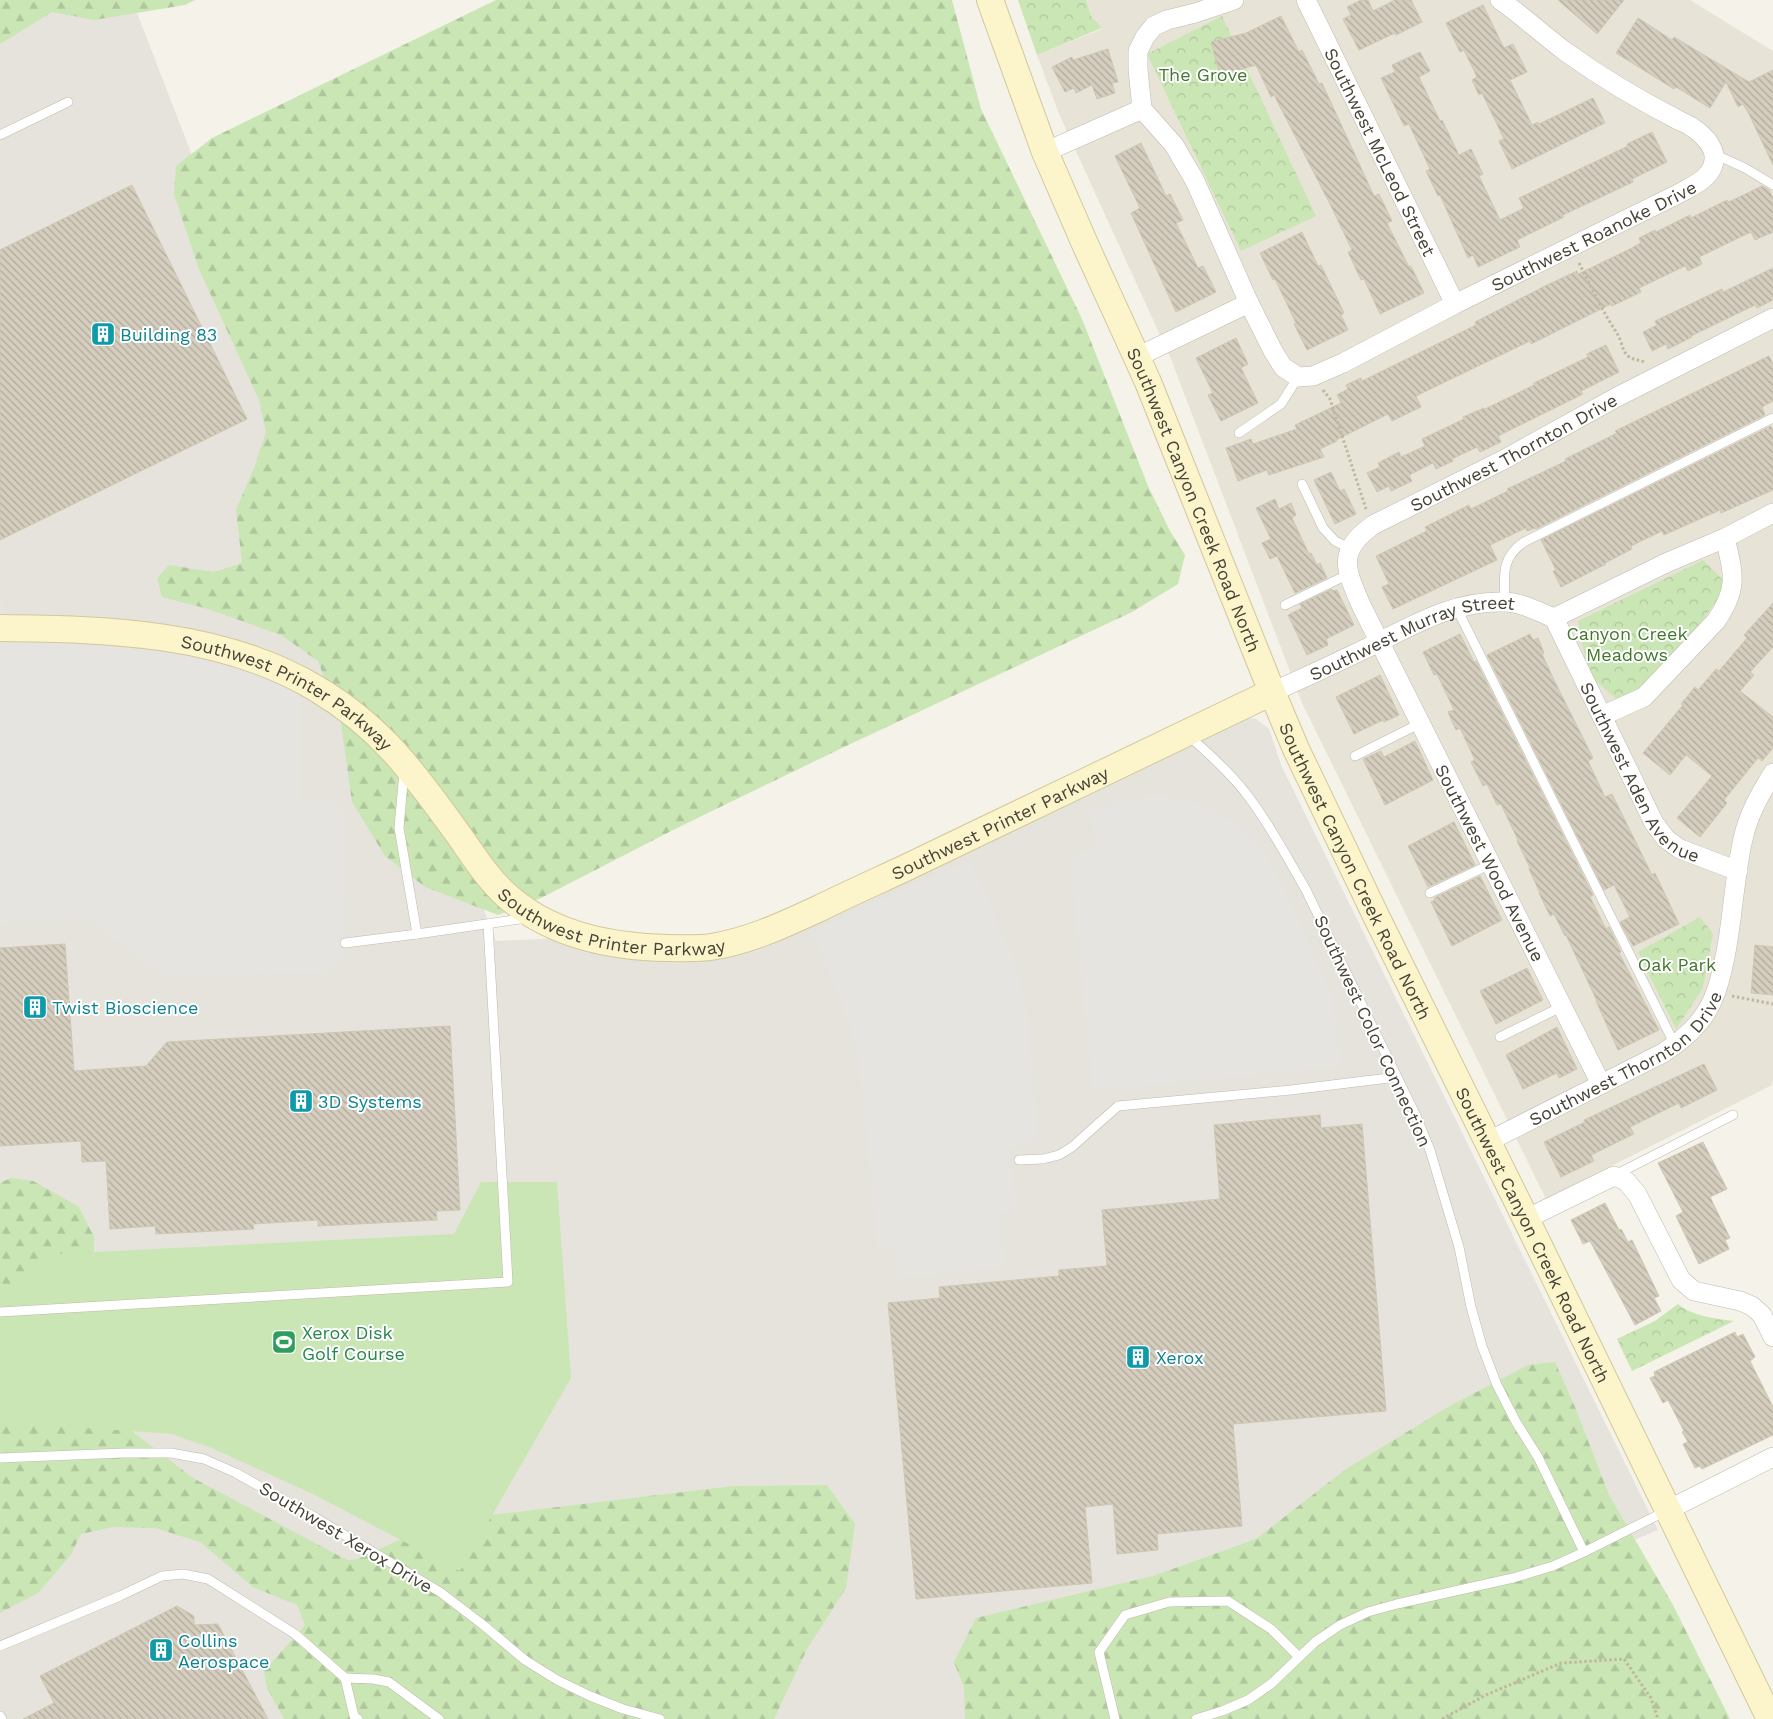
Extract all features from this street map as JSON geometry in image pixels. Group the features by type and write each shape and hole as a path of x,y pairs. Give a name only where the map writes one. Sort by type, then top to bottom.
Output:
{"main road":[{"name":"Southwest Canyon Creek Road North","path":"990,0 1045,152 1137,357 1173,442 1272,692 1323,806 1770,1719"},
{"name":"Southwest Printer Parkway","path":"0,628 70,629 161,636 253,659 300,680 346,708 377,733 417,777 490,878 518,906 551,925 583,937 614,944 646,948 693,949 740,942 754,937 819,908 1272,692"}],"street":[{"path":"1234,0 1167,20 1154,26 1144,37 1138,52 1142,109 1174,144 1195,181 1249,303 1283,367 1305,376"},
{"name":"Southwest McLeod Street","path":"1306,0 1455,304"},
{"path":"1500,0 1566,52 1612,83 1689,125 1705,137 1714,154"},
{"path":"1045,152 1142,109"},
{"name":"Southwest Roanoke Drive","path":"1305,376 1343,363 1455,304 1701,182 1711,172 1714,154"},
{"path":"1137,357 1249,303"},
{"name":"Southwest Thornton Drive","path":"1350,548 1360,535 1373,525 1513,454 1617,397 1773,318"},
{"path":"1554,618 1666,563 1725,538 1773,513"},
{"path":"1602,716 1644,697 1716,621 1725,607 1732,590 1733,569 1725,538"},
{"path":"1350,548 1347,562 1350,582 1379,642"},
{"name":"Southwest Murray Street","path":"1272,692 1323,670 1411,626 1456,607 1505,602 1531,608 1554,618"},
{"name":"Southwest Aden Avenue","path":"1554,618 1654,823 1666,839 1680,850 1738,871"},
{"name":"Southwest Wood Avenue","path":"1379,642 1601,1084"},
{"name":"Southwest Thornton Drive","path":"1487,1142 1637,1067 1675,1045 1697,1024 1718,987 1730,930 1738,871 1748,823 1761,792 1773,773"},
{"path":"1526,1219 1614,1176 1626,1181 1637,1194 1681,1280 1694,1291 1740,1300 1752,1306 1762,1315 1773,1337"},
{"path":"1668,1510 1773,1457"}],"lane":[{"path":"0,135 68,102"},
{"path":"1714,154 1745,168 1773,185"},
{"path":"1239,433 1281,404 1305,376"},
{"path":"1505,602 1506,564 1512,550 1524,542 1773,418"},
{"path":"1302,484 1323,528 1335,541 1350,548"},
{"path":"1285,606 1349,574"},
{"path":"1456,607 1675,1045"},
{"path":"1355,756 1420,724"},
{"name":"Southwest Color Connection","path":"1185,733 1215,760 1244,792 1286,854 1306,890 1416,1116 1430,1150 1459,1247 1471,1307 1482,1346 1497,1385 1516,1422 1538,1457 1584,1552"},
{"path":"405,763 399,828 418,934"},
{"path":"1430,894 1491,864"},
{"path":"345,943 535,916"},
{"path":"0,1312 508,1282 488,924"},
{"path":"1500,1037 1561,1007"},
{"path":"1019,1160 1043,1159 1058,1155 1072,1147 1118,1106 1291,1090 1397,1077"},
{"path":"1614,1176 1733,1115"},
{"name":"Southwest Xerox Drive","path":"0,1458 171,1453 204,1459 244,1477 440,1592 525,1660 558,1680 590,1696 623,1709 660,1719"},
{"path":"1196,1719 1248,1700 1271,1684 1315,1642 1340,1625 1368,1612 1514,1578 1553,1566 1668,1510"},
{"path":"0,1646 120,1596 162,1576 183,1574 208,1579 295,1634 345,1678 354,1716 358,1719"},
{"path":"1115,1719 1099,1652 1125,1615 1169,1602 1228,1601 1271,1629 1299,1657"},
{"path":"345,1678 373,1679 389,1682 439,1719"}],"path":[{"path":"1570,246 1618,335 1625,352 1634,360 1645,362"},
{"path":"1305,376 1330,399 1341,437 1373,525"},
{"path":"1732,996 1773,1004"},
{"path":"1442,1719 1486,1695 1562,1663 1624,1660 1650,1698 1658,1719"}],"shaded area":[{"name":"Xerox","path":"0,0 132,0 496,941 583,937 633,960 730,957 803,930 1239,717 1256,719 1269,729 1282,767 1658,1530 1475,1608 1245,1719 0,1719"},
{"path":"1086,0 1690,0 1773,51 1772,1085 1546,1199 1302,703 1171,359 1059,114 1037,55 1102,29 1091,16"},
{"path":"0,599 13,628 74,629 300,680 300,800 328,798 343,812 345,957 321,973 164,975 88,919 0,923"},
{"path":"1154,796 1182,799 1210,809 1235,823 1259,847 1282,884 1333,1000 1340,1066 1093,1091 1070,859 1099,844 1089,814 1118,801"},
{"path":"970,861 1016,965 1026,1009 1038,1138 1009,1150 1016,1209 999,1212 1004,1267 898,1278 895,1247 878,1249 859,1060 843,1002 811,931"}],"green space":[{"path":"1,0 195,0 185,5 94,20 52,12 0,44"},
{"path":"496,0 952,0 981,109 1082,319 1148,486 1170,531 1185,555 1178,584 1132,612 844,747 677,828 541,898 498,915 425,887 385,856 352,802 341,723 318,661 281,635 208,609 162,597 157,578 169,565 214,572 242,563 236,510 254,468 266,432 259,400 198,267 174,194 176,166 212,138"},
{"path":"1018,0 1086,0 1091,16 1102,28 1037,55"},
{"name":"The Grove","path":"1222,16 1316,216 1241,251 1147,54"},
{"name":"Canyon Creek Meadows","path":"1703,560 1728,585 1678,654 1621,703 1588,674 1578,621"},
{"name":"Oak Park","path":"1700,917 1713,934 1703,988 1676,1029 1638,952"},
{"path":"11,1178 33,1181 79,1207 94,1237 94,1366 116,1419 193,1478 347,1560 358,1559 440,1521 733,1486 827,1485 855,1524 846,1588 807,1649 774,1719 284,1719 267,1688 264,1671 305,1625 297,1605 253,1587 200,1542 155,1528 113,1527 81,1534 70,1556 38,1593 0,1613 0,1183"},
{"name":"Xerox Disk Golf Course","path":"481,1182 557,1182 571,1378 460,1571 315,1495 214,1449 172,1434 0,1424 0,1306 54,1254 454,1234"},
{"path":"1678,1304 1697,1314 1734,1321 1632,1371 1617,1339 1655,1321"},
{"path":"1555,1362 1575,1407 1609,1495 1673,1605 1730,1719 965,1719 964,1688 954,1662 976,1618 1153,1576 1256,1539 1346,1469 1448,1407 1528,1365"}],"building":[{"path":"1361,0 1368,0 1373,11 1395,0 1411,0 1422,22 1359,50 1343,19 1351,15 1347,7"},
{"path":"1558,0 1624,0 1597,34"},
{"path":"1483,5 1504,48 1513,44 1527,72 1510,80 1532,125 1538,122 1539,124 1593,98 1605,123 1512,169 1499,141 1504,139 1482,93 1479,95 1472,80 1477,77 1464,50 1460,52 1446,23"},
{"path":"1281,16 1299,52 1302,50 1319,84 1322,83 1374,196 1379,194 1392,221 1387,223 1424,293 1380,314 1364,279 1361,280 1348,252 1352,250 1331,206 1274,95 1271,97 1256,65 1220,75 1211,42 1246,33"},
{"path":"1638,18 1672,40 1674,37 1749,82 1773,70 1773,165 1749,114 1743,104 1738,107 1726,82 1710,108 1676,87 1674,89 1616,53"},
{"path":"1108,49 1118,82 1112,83 1115,93 1097,99 1092,85 1076,93 1074,88 1065,92 1052,67 1072,57 1073,60"},
{"path":"1420,52 1430,71 1419,77 1459,155 1471,149 1483,174 1479,176 1500,220 1524,208 1519,198 1628,146 1627,144 1652,132 1667,162 1632,179 1633,182 1563,215 1564,217 1517,240 1520,247 1478,267 1473,255 1468,258 1440,195 1438,196 1426,171 1430,169 1409,124 1404,126 1381,78 1395,72 1392,65"},
{"path":"1141,143 1166,196 1170,194 1183,220 1176,223 1198,268 1203,266 1216,292 1176,312 1131,213 1140,208 1115,156"},
{"name":"Building 83","path":"132,185 247,419 0,540 0,250"},
{"path":"1762,186 1769,190 1773,198 1773,232 1755,240 1751,232 1699,257 1702,264 1688,271 1685,266 1639,288 1641,292 1612,306 1611,304 1531,344 1530,341 1416,396 1421,407 1392,421 1388,414 1336,440 1320,449 1324,457 1269,475 1267,470 1238,481 1226,448 1251,439 1253,444 1297,429 1295,425 1341,403 1337,395 1348,389 1346,385 1361,378 1362,381 1476,325 1475,322 1545,286 1577,271 1578,274 1628,250 1641,243 1639,238 1655,230 1656,232 1690,215 1691,218 1727,200 1729,202"},
{"path":"1302,232 1318,266 1321,265 1344,313 1341,315 1348,330 1307,350 1275,279 1273,280 1260,253"},
{"path":"1773,268 1773,300 1757,308 1755,305 1668,349 1666,344 1652,351 1643,332 1657,325 1655,321 1722,289 1723,292"},
{"path":"1236,338 1248,364 1241,368 1258,403 1221,421 1208,395 1213,393 1196,358"},
{"path":"1606,345 1619,372 1581,391 1583,394 1498,436 1501,442 1480,452 1477,447 1436,469 1433,463 1409,475 1412,481 1391,491 1389,486 1377,492 1367,473 1380,467 1378,463 1399,452 1401,457 1425,446 1422,439 1464,419 1463,417 1485,409 1534,385 1534,383 1588,357 1587,354"},
{"path":"1769,356 1773,364 1773,401 1762,407 1765,415 1536,529 1527,531 1526,528 1490,545 1497,560 1393,609 1382,587 1389,584 1376,556 1427,531 1425,527 1469,505 1471,509 1508,491 1507,489 1566,461 1565,459 1617,433 1615,431"},
{"path":"1771,426 1773,431 1773,490 1721,513 1720,510 1664,535 1662,531 1631,546 1632,549 1561,587 1553,571 1556,570 1541,540"},
{"path":"1331,472 1340,491 1344,489 1356,514 1335,524 1314,480"},
{"path":"1275,499 1279,509 1291,503 1296,515 1292,518 1309,554 1311,553 1317,565 1320,563 1327,578 1295,593 1277,556 1270,559 1262,543 1271,539 1256,508"},
{"path":"1332,589 1333,591 1337,590 1354,625 1326,639 1328,645 1307,655 1288,615 1302,608 1300,604"},
{"path":"1773,603 1773,647 1750,672 1754,675 1740,691 1773,717 1773,748 1762,761 1758,758 1724,800 1727,803 1700,837 1677,818 1712,776 1686,755 1670,775 1643,753 1683,705 1681,704 1695,687 1698,690 1716,669 1719,671 1747,638 1744,635"},
{"path":"1460,634 1474,662 1476,661 1593,895 1590,897 1606,929 1609,927 1621,952 1619,953 1659,1030 1618,1050 1566,935 1554,914 1550,916 1539,893 1530,868 1501,804 1497,805 1487,784 1483,786 1471,762 1475,760 1460,728 1456,730 1448,712 1454,710 1437,674 1434,675 1423,652"},
{"path":"1530,634 1533,640 1538,638 1544,653 1542,654 1593,758 1588,761 1605,797 1612,794 1652,875 1655,873 1679,924 1633,946 1620,922 1630,917 1614,885 1604,890 1487,655"},
{"path":"1380,675 1399,715 1384,722 1383,720 1354,734 1336,697"},
{"path":"1415,741 1433,780 1385,805 1363,759 1381,751 1384,757"},
{"path":"1454,822 1475,865 1428,887 1408,846"},
{"path":"1480,876 1502,920 1452,946 1431,902 1435,900 1434,898"},
{"name":"3D Systems","path":"65,944 74,1071 146,1066 167,1042 450,1026 460,1210 436,1211 437,1220 318,1226 318,1220 253,1224 254,1229 156,1234 155,1226 110,1229 106,1161 82,1162 81,1141 0,1146 0,948"},
{"path":"1755,945 1773,947 1773,995 1751,993"},
{"path":"1527,968 1543,1000 1496,1024 1480,991"},
{"path":"1557,1027 1577,1069 1559,1078 1557,1073 1523,1089 1506,1055"},
{"path":"1704,1064 1717,1090 1681,1108 1679,1103 1630,1127 1634,1134 1591,1155 1594,1161 1561,1177 1544,1142 1585,1122 1584,1120"},
{"name":"Xerox","path":"1320,1115 1321,1128 1362,1124 1386,1411 1233,1424 1242,1526 1157,1534 1158,1550 1117,1554 1113,1504 1085,1507 1092,1583 916,1599 888,1303 940,1298 939,1287 1059,1276 1059,1270 1107,1266 1102,1210 1220,1199 1214,1125"},
{"path":"1703,1142 1727,1189 1710,1197 1730,1238 1725,1240 1729,1249 1699,1264 1676,1216 1683,1212 1658,1163"},
{"path":"1605,1203 1619,1230 1621,1229 1628,1242 1632,1240 1659,1296 1654,1298 1661,1311 1635,1325 1590,1241 1583,1244 1571,1220"},
{"path":"1735,1332 1737,1337 1743,1334 1755,1357 1750,1361 1773,1407 1773,1435 1702,1469 1700,1466 1695,1468 1683,1444 1688,1442 1682,1432 1684,1431 1668,1400 1663,1403 1650,1378 1655,1376 1654,1372"},
{"name":"Collins Aerospace","path":"177,1606 194,1616 194,1625 218,1624 268,1719 23,1719 54,1703 40,1676"}],"place":[{"name":"Building 83","path":"103,334"},
{"name":"Twist Bioscience","path":"35,1007"},
{"name":"3D Systems","path":"301,1101"},
{"name":"Xerox Disk Golf Course","path":"284,1342"},
{"name":"Xerox","path":"1138,1357"},
{"name":"Collins Aerospace","path":"161,1650"}]}
